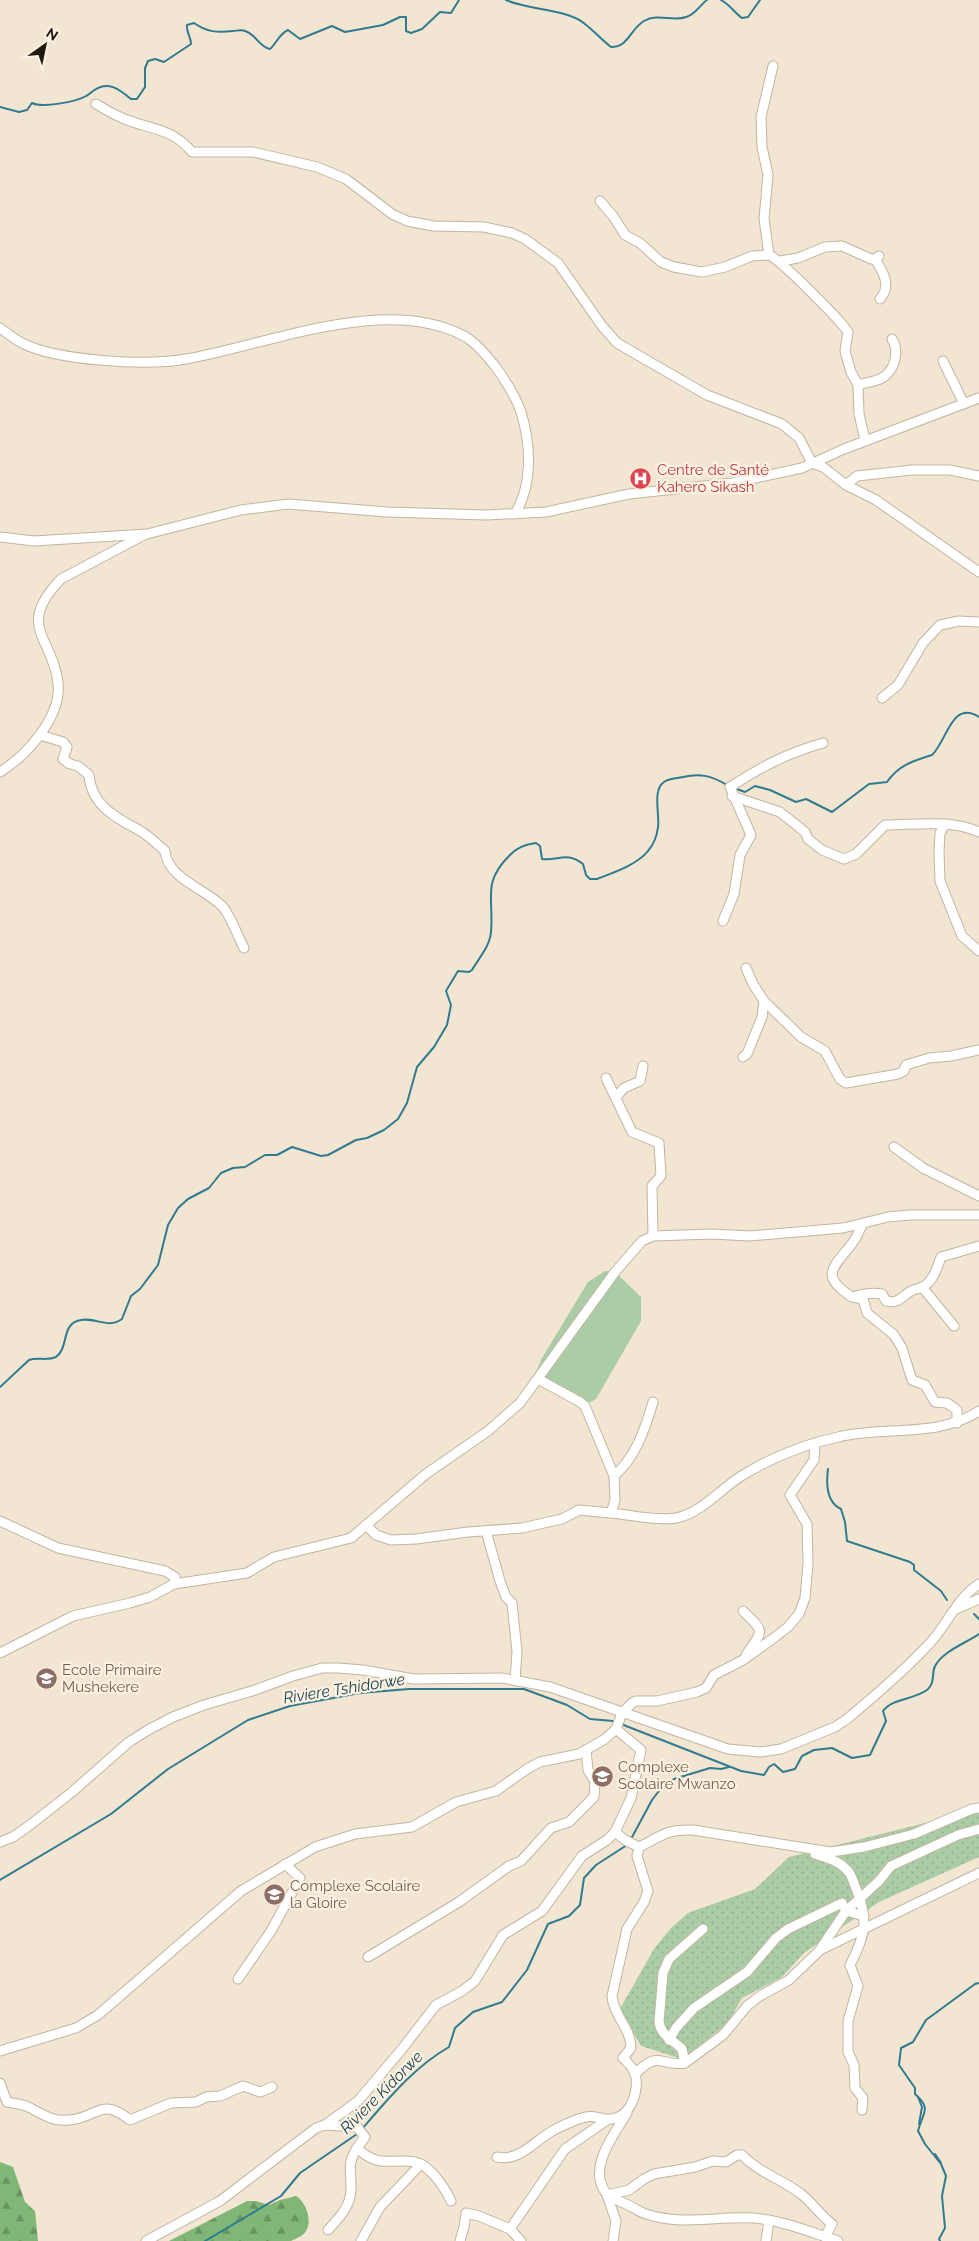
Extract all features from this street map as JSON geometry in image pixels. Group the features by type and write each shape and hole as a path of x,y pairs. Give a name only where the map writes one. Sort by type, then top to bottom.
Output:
{"street":[{"path":"769,255 764,219 768,175 762,147 761,117 773,66"},
{"path":"96,104 124,119 175,136 183,140 192,152 253,152 331,172 346,179 381,206 407,221 434,226 465,225 484,227 525,239 558,263 602,326 617,343 707,395 782,424 799,438 812,463 823,467 846,485 876,500 979,572"},
{"path":"600,201 613,216 625,235 640,243 661,262 674,267 702,272 724,267 752,256 769,255 780,261 828,308 848,332 845,351 851,372 858,385 859,414 865,440"},
{"path":"780,261 798,258 826,247 842,246 861,256 877,257 884,275 886,288 885,293 880,298"},
{"path":"0,328 23,343 42,350 98,359 141,362 185,359 300,332 362,321 421,322 447,329 467,338 486,354 505,380 518,404 526,430 528,460 525,495 515,514"},
{"path":"858,385 886,375 896,360 896,350 892,339"},
{"path":"943,361 964,404"},
{"path":"0,537 34,541 146,534 241,510 288,504 387,512 515,514 546,512 629,494 732,483 802,468 865,440 979,398"},
{"path":"846,485 857,476 912,470 950,470 979,476"},
{"path":"0,772 28,750 40,735 57,700 59,685 56,672 39,631 38,617 44,601 61,579 146,534"},
{"path":"882,698 898,685 923,643 940,625 959,621 979,622"},
{"path":"40,735 64,742 67,747 63,759 70,764 78,766 89,775 89,786 94,796 109,812 137,829 165,851 166,861 183,879 224,908 244,948"},
{"path":"723,921 734,894 740,854 751,835 732,796 730,787 765,765 791,752 823,743"},
{"path":"732,796 780,812 805,832 808,839 822,850 844,859 856,854 885,825 945,824 962,826 979,832"},
{"path":"945,824 940,833 940,881 962,936 979,951"},
{"path":"746,968 753,984 764,1001 801,1037 825,1052 840,1079 846,1083 898,1074 904,1071 906,1065 911,1062 918,1063 929,1058 951,1056 979,1050"},
{"path":"743,1058 747,1054 762,1017 764,1001"},
{"path":"616,1097 624,1088 640,1081 643,1066"},
{"path":"606,1078 632,1132 659,1143 661,1176 652,1186 653,1236"},
{"path":"894,1147 923,1168 979,1196"},
{"path":"0,1653 73,1616 150,1597 174,1584 246,1573 274,1557 351,1538 426,1474 507,1416 530,1392 625,1260 642,1241 653,1236 711,1234 750,1236 843,1228 862,1225 888,1217 910,1215 979,1215"},
{"path":"862,1225 852,1244 835,1263 832,1271 833,1280 852,1297 863,1299 868,1314 894,1335 902,1348 912,1380 925,1385 935,1402 947,1402 957,1410 957,1423"},
{"path":"852,1297 865,1293 878,1293 882,1294 886,1301 894,1302 904,1299 911,1292 922,1287 934,1277 941,1257 979,1246"},
{"path":"922,1287 954,1326"},
{"path":"538,1379 585,1406 614,1476 615,1500 611,1513"},
{"path":"614,1476 624,1467 643,1434 653,1402"},
{"path":"366,1525 376,1535 391,1540 522,1528 562,1519 579,1510 676,1518 706,1503 727,1485 756,1467 814,1444 845,1435 957,1423 979,1411"},
{"path":"0,2051 76,2028 98,2015 241,1891 315,1847 337,1839 374,1830 412,1827 456,1802 501,1788 540,1762 579,1754 605,1740 616,1729 622,1713 636,1701 657,1701 697,1692 706,1688 714,1676 743,1660 788,1627 799,1614 805,1598 808,1563 807,1524 790,1496 814,1460 814,1444"},
{"path":"0,1521 58,1548 165,1571 174,1577 174,1584"},
{"path":"486,1530 498,1565 500,1581 506,1597 512,1603 517,1652 515,1680"},
{"path":"0,1842 13,1837 38,1819 129,1742 148,1730 173,1717 204,1705 322,1668 363,1670 414,1679 502,1678 515,1680 550,1687 728,1750 760,1752 781,1749 835,1727 847,1719 916,1658 942,1628 960,1600 979,1584"},
{"path":"956,1608 979,1600"},
{"path":"743,1611 760,1628 761,1632 743,1660"},
{"path":"146,2241 220,2201 316,2128 325,2125 358,2101 402,2050 436,2004 462,1991 475,1981 503,1936 542,1911 582,1856 607,1840 615,1832 631,1798 641,1750 616,1729"},
{"path":"368,1957 459,1902 509,1866 521,1861 551,1828 569,1822 594,1798 595,1781 588,1770 586,1750"},
{"path":"637,1846 664,1832 675,1829 722,1834 802,1849 831,1852 864,1848 922,1831 972,1809 979,1808"},
{"path":"635,2074 647,2062 658,2060 677,2064 685,2063 723,2035 748,2006 760,1996 789,1980 820,1950 846,1911 891,1866 958,1835 979,1829"},
{"path":"615,1832 637,1846"},
{"path":"612,2241 616,2221 601,2183 600,2171 602,2156 628,2112 635,2096 635,2074 632,2066 623,2058 631,2048 631,2039 613,2006 612,1996 627,1929 644,1902 648,1891 637,1856 637,1846"},
{"path":"802,1849 838,1862 848,1870 860,1898 865,1928 862,1942 850,1965 858,1986 848,2021 848,2052 854,2065 856,2088 862,2098 862,2110"},
{"path":"238,1979 271,1931 300,1878 285,1864"},
{"path":"820,1950 979,1873"},
{"path":"670,2040 676,2028 694,2008 747,1972 760,1955 788,1929 842,1903 846,1911 864,1916"},
{"path":"685,2063 682,2049 660,2030 659,2022 664,1973 669,1959 703,1929"},
{"path":"0,2083 7,2102 25,2106 44,2118 70,2120 104,2108 116,2109 130,2120 171,2103 196,2102 206,2097 220,2096 243,2086 260,2092 272,2087"},
{"path":"510,2229 565,2150 607,2120 628,2112"},
{"path":"497,2157 505,2159 515,2157 543,2136 573,2121 588,2116 607,2120"},
{"path":"325,2125 360,2131 365,2137 349,2164 351,2186 348,2205 328,2230"},
{"path":"357,2148 370,2159 379,2162 415,2162 421,2164 443,2186 451,2200"},
{"path":"607,2195 629,2190 654,2174 713,2162 726,2162 742,2155 752,2166 784,2182 809,2200 821,2216 832,2224 825,2237"},
{"path":"361,2241 380,2207 421,2164"},
{"path":"607,2195 641,2212 664,2218 691,2221 734,2218 769,2220 838,2241"},
{"path":"460,2241 466,2213 510,2229 521,2241"},
{"path":"766,2241 769,2220"}],"green space":[{"path":"605,1271 615,1272 641,1297 641,1321 596,1399 581,1407 532,1381 542,1358 588,1282"},
{"path":"979,1809 979,1857 879,1902 804,1953 782,1977 742,1998 727,2024 682,2059 641,2046 620,2009 654,1949 670,1929 688,1913 755,1889 789,1857 929,1822 962,1810"},
{"path":"0,2162 13,2167 25,2202 35,2211 38,2241 0,2241"},
{"path":"296,2196 307,2211 309,2220 304,2233 291,2241 169,2241 247,2201 256,2201 269,2205"}],"waterway":[{"path":"0,107 19,112 27,110 32,103 43,105 59,104 87,96 104,86 113,87 131,99 137,99 145,87 145,68 148,61 155,59 164,62 191,44 187,25 194,23 212,31 243,30 252,35 263,46 270,49 282,34 288,30 300,39 332,26 345,32 383,25 400,17 406,17 406,31 411,33 422,29 440,12 451,13 459,0"},
{"path":"506,0 525,6 558,12 578,19 611,47 626,41 635,28 644,21 655,18 676,19 686,17 695,12 707,0"},
{"path":"721,0 742,18 748,17 760,0"},
{"path":"734,788 745,792 755,786 770,790 796,802 806,799 832,812 869,784 887,782 896,771 932,755 951,724 962,713 970,713 979,717"},
{"path":"0,1387 29,1360 56,1357 62,1349 69,1328 77,1321 89,1320 111,1323 122,1319 131,1296 140,1289 158,1265 168,1225 178,1208 188,1199 209,1188 221,1173 233,1168 245,1167 265,1155 277,1155 292,1147 321,1156 328,1155 356,1140 367,1138 384,1130 398,1119 407,1103 417,1067 434,1047 447,1025 451,1005 446,991 458,971 469,972 472,970 489,942 492,920 492,883 495,874 512,853 521,847 536,843 540,846 542,859 572,858 583,864 586,875 590,879 597,879 631,864 650,849 656,837 658,827 658,791 664,782 674,778 701,775 711,777 727,785"},
{"path":"828,1469 828,1492 832,1502 841,1509 845,1522 847,1541 910,1562 914,1565 914,1570 941,1591 947,1600"},
{"path":"974,1614 979,1619"},
{"path":"621,1724 741,1771 764,1775 769,1767 774,1764 783,1772 795,1769 802,1756 814,1750 832,1748 852,1758 870,1755 886,1721 883,1711 898,1701 916,1696 927,1690 930,1687 935,1666 943,1656 979,1634"},
{"name":"Riviere Tshidorwe","path":"0,1880 111,1814 168,1769 248,1720 290,1706 360,1693 409,1689 524,1689 567,1705 590,1719 613,1721"},
{"name":"Riviere Kidorwe","path":"631,1839 652,1800 662,1787 674,1779 710,1768 721,1769 729,1767"},
{"name":"Riviere Kidorwe","path":"362,2129 413,2074 449,2047 455,2028 473,2012 502,2002 527,1970 548,1924 569,1916 580,1905 584,1878 596,1865 627,1845"},
{"path":"940,2241 939,2239 945,2228 942,2196 946,2176 941,2164 925,2144 918,2131 925,2107 915,2094 915,2088 899,2065 901,2048 913,2042 926,2020 979,1983"},
{"path":"918,2097 922,2107 919,2124"},
{"name":"Riviere Kidorwe","path":"205,2241 281,2196 300,2173 357,2134"},
{"path":"935,2154 941,2163"}],"place":[{"name":"Centre de Santé Kahero Sikash","path":"641,479"},
{"name":"Ecole Primaire Mushekere","path":"46,1679"},
{"name":"Complexe Scolaire Mwanzo","path":"602,1776"},
{"name":"Complexe Scolaire la Gloire","path":"274,1895"}]}
